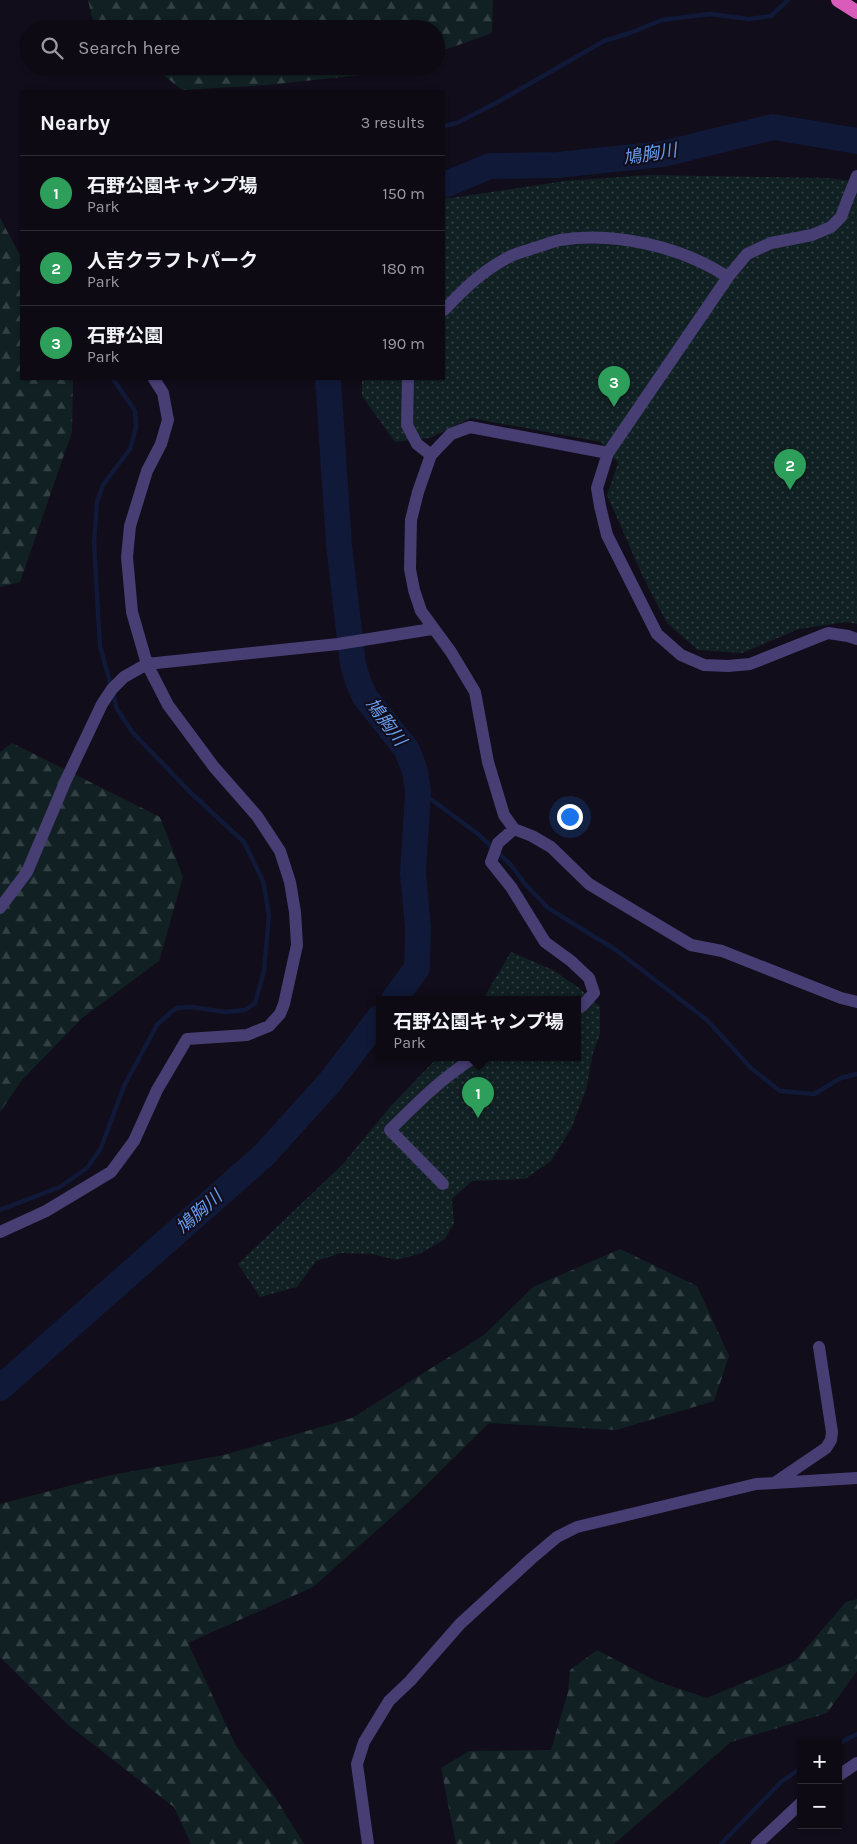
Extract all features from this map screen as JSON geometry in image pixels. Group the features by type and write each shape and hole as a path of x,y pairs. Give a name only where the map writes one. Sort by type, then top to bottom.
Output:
{"highway":[{"path":"838,0 857,12"}],"street":[{"path":"857,176 840,218 831,227 812,235 771,243 748,254 728,277 608,453 598,488 607,535 657,634 682,655 704,665 728,666 750,664 828,633 857,639"},
{"path":"445,309 471,281 510,256 559,240 598,238 629,240 707,264 728,277"},
{"path":"0,1232 46,1211 111,1172 134,1141 157,1090 187,1039 247,1035 269,1026 280,1014 289,984 297,945 295,912 290,882 280,851 257,816 214,767 168,705 147,664 132,612 127,557 130,526 147,471 161,444 168,420 163,393 155,380"},
{"path":"408,380 407,424 417,444 431,455"},
{"path":"608,453 470,427 451,434 431,455 425,469 411,520 410,569 414,590 422,612 432,629 451,652 475,692 494,786 504,815 514,829 552,847 589,884 691,944 722,951 841,998 857,1002"},
{"path":"0,908 26,872 102,704 112,689 124,677 147,664 338,644 432,629"},
{"path":"514,829 498,843 491,862 521,902 545,942 590,978 594,993 581,1006"},
{"path":"443,1184 390,1130 455,1069 468,1061"},
{"path":"774,1483 826,1448 831,1440 832,1432 819,1347"},
{"path":"368,1844 357,1764 364,1742 389,1701 410,1681 460,1624 530,1559 557,1537 576,1527 756,1484 857,1478"},
{"path":"842,1773 857,1763"},
{"path":"757,1844 797,1807"}],"green space":[{"path":"88,0 493,0 492,33 445,50 445,20 93,20"},
{"path":"163,75 361,75 267,85 182,90"},
{"path":"649,175 828,178 857,182 857,624 845,622 799,629 742,653 698,650 667,623 643,577 607,495 618,463 601,442 471,418 430,438 395,442 362,396 362,380 445,380 445,199 565,181"},
{"path":"0,218 20,255 20,380 73,380 72,432 20,582 0,587"},
{"path":"12,743 160,817 183,877 159,961 82,1018 22,1080 0,1112 0,752"},
{"path":"511,952 553,970 579,988 600,1007 600,1034 593,1053 586,1090 571,1129 551,1161 525,1179 472,1181 452,1199 454,1223 445,1239 421,1253 397,1260 372,1254 341,1253 316,1261 297,1287 260,1297 238,1264 342,1165 390,1107 434,1061 581,1061 581,996 485,996"},
{"path":"620,1249 697,1286 729,1356 714,1401 616,1430 489,1423 412,1499 313,1587 188,1643 236,1746 275,1797 304,1844 191,1844 174,1807 67,1724 0,1657 0,1504 111,1475 224,1455 352,1418 484,1335 533,1287"},
{"path":"857,1599 857,1671 827,1713 731,1742 614,1844 456,1844 441,1768 469,1751 551,1750 568,1692 570,1670 597,1650 656,1681 707,1698 795,1661 846,1602"}],"waterway":[{"path":"445,126 457,123 496,103 604,41 662,20 710,14 749,19 771,16 788,0"},
{"name":"鳩胸川","path":"445,185 490,166 557,165 663,154 773,127 857,141"},
{"path":"111,686 100,646 94,543 97,502 103,485 130,449 136,427 135,411 114,380"},
{"name":"鳩胸川","path":"328,380 339,545 353,665 365,697 407,750 415,771 418,792 413,873 418,928 417,968 396,996"},
{"path":"0,1210 60,1187 87,1168 101,1148 124,1086 157,1025 171,1012 177,1008 192,1007 225,1012 245,1010 255,1003 264,971 269,915 263,881 244,842 191,793 133,733 117,709 113,694"},
{"path":"417,785 428,797 478,834 511,865 525,884 548,908 616,950 707,1020 751,1068 780,1091 814,1094 841,1078 857,1074"},
{"name":"鳩胸川","path":"0,1388 264,1155 330,1082 376,1022"},
{"path":"842,1742 857,1734"},
{"path":"721,1844 781,1782 797,1771"}],"place":[{"name":"石野公園","path":"614,407"},
{"name":"人吉クラフトパーク","path":"790,490"},
{"name":"石野公園キャンプ場","path":"478,1118"}]}
